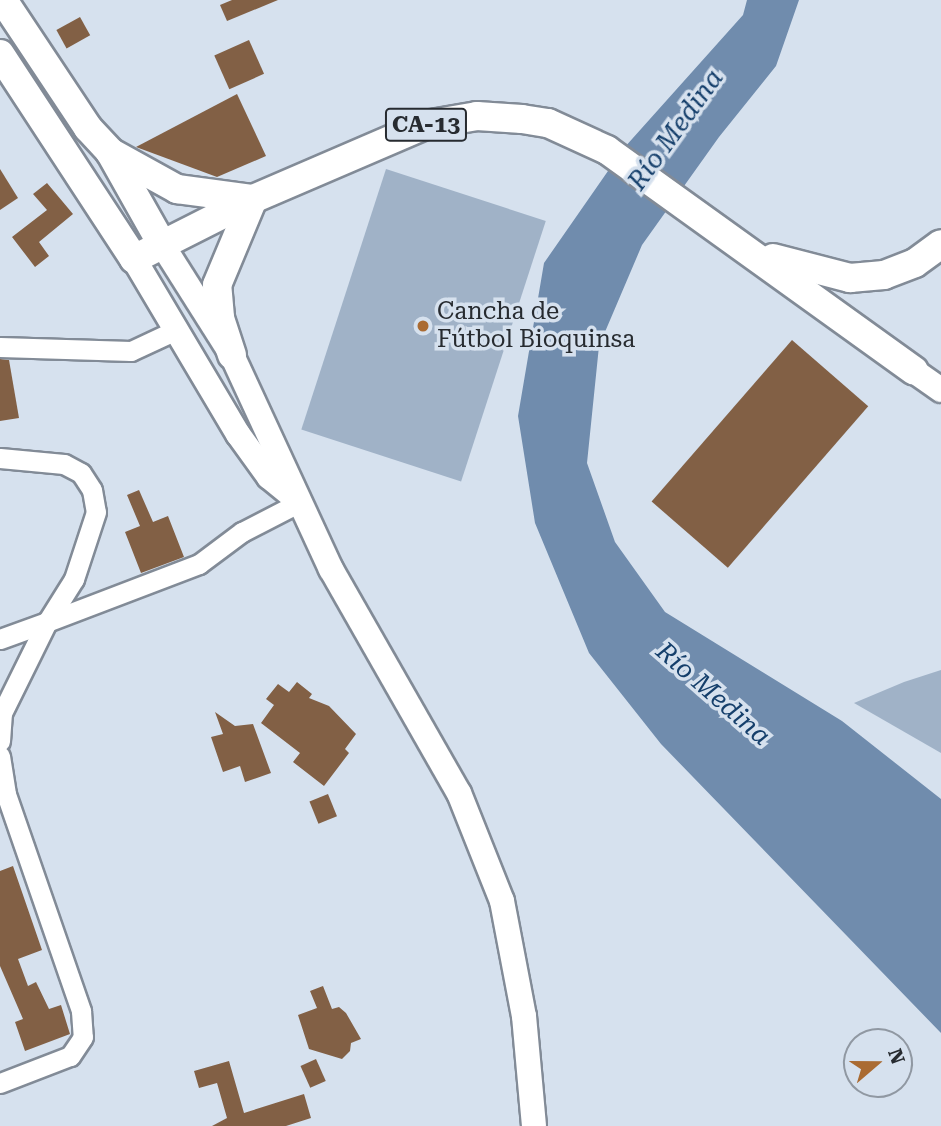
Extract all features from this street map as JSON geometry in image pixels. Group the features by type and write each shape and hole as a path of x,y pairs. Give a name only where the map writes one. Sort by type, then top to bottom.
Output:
{"highway":[{"path":"3,0 88,128 110,152 163,246"},
{"path":"0,54 135,259"},
{"name":"CA-13","path":"135,259 253,199 425,125 477,116 548,123 607,150 914,371"},
{"path":"110,152 177,189 253,199 217,285 220,317 232,355"},
{"name":"CA-13","path":"724,233 775,258 850,278 884,275 915,263 941,244"}],"main road":[{"path":"163,246 232,355 331,569 458,793 502,901 524,1016 534,1126"},
{"path":"135,259 261,466 300,502"},
{"path":"914,371 941,380"},
{"name":"CA-13","path":"914,371 941,390"}],"street":[{"path":"0,347 131,351 176,330"},
{"path":"0,458 64,464 81,473 92,490 96,512 74,579 47,622 2,713 0,741"},
{"path":"0,639 199,564 242,532 300,502"},
{"path":"0,756 6,794 81,1011 83,1037 70,1056 0,1083"}],"shaded area":[{"name":"Cancha de Fútbol Bioquinsa","path":"386,169 546,221 461,482 301,430"},
{"path":"941,670 941,753 854,703 904,682"}],"water":[{"name":"Río Medina","path":"747,0 799,0 776,66 719,137 642,245 599,346 587,463 615,542 665,612 842,721 941,799 941,1033 661,744 589,653 535,523 518,416 544,263 624,148 743,15"}],"building":[{"path":"232,0 278,0 227,21 220,5"},
{"path":"80,17 90,35 67,48 56,30"},
{"path":"249,40 264,74 229,89 214,55"},
{"path":"237,94 266,156 217,177 136,147"},
{"path":"0,169 18,198 0,210"},
{"path":"47,183 73,214 39,242 49,256 35,267 12,237 47,210 33,194"},
{"path":"792,340 868,406 728,568 652,502"},
{"path":"0,359 9,360 19,418 0,421"},
{"path":"139,490 153,522 168,516 184,557 141,573 125,532 140,526 127,495"},
{"path":"297,682 312,694 309,698 329,706 356,734 345,749 349,753 324,786 293,762 300,753 261,723 274,705 266,699 278,684 289,692"},
{"path":"215,712 235,726 253,724 271,773 245,782 240,766 223,772 211,737 223,734"},
{"path":"328,794 337,816 318,824 309,801"},
{"path":"13,866 42,950 18,959 28,986 36,982 49,1009 61,1005 70,1034 25,1051 15,1022 23,1019 0,966 0,871"},
{"path":"323,986 332,1009 339,1007 346,1013 361,1039 351,1043 350,1051 342,1059 309,1049 298,1015 317,1008 310,991"},
{"path":"316,1059 326,1081 310,1088 300,1066"},
{"path":"229,1061 244,1113 304,1094 311,1118 286,1126 212,1126 227,1118 217,1083 199,1088 194,1071"}],"place":[{"name":"Cancha de Fútbol Bioquinsa","path":"423,326"}]}
